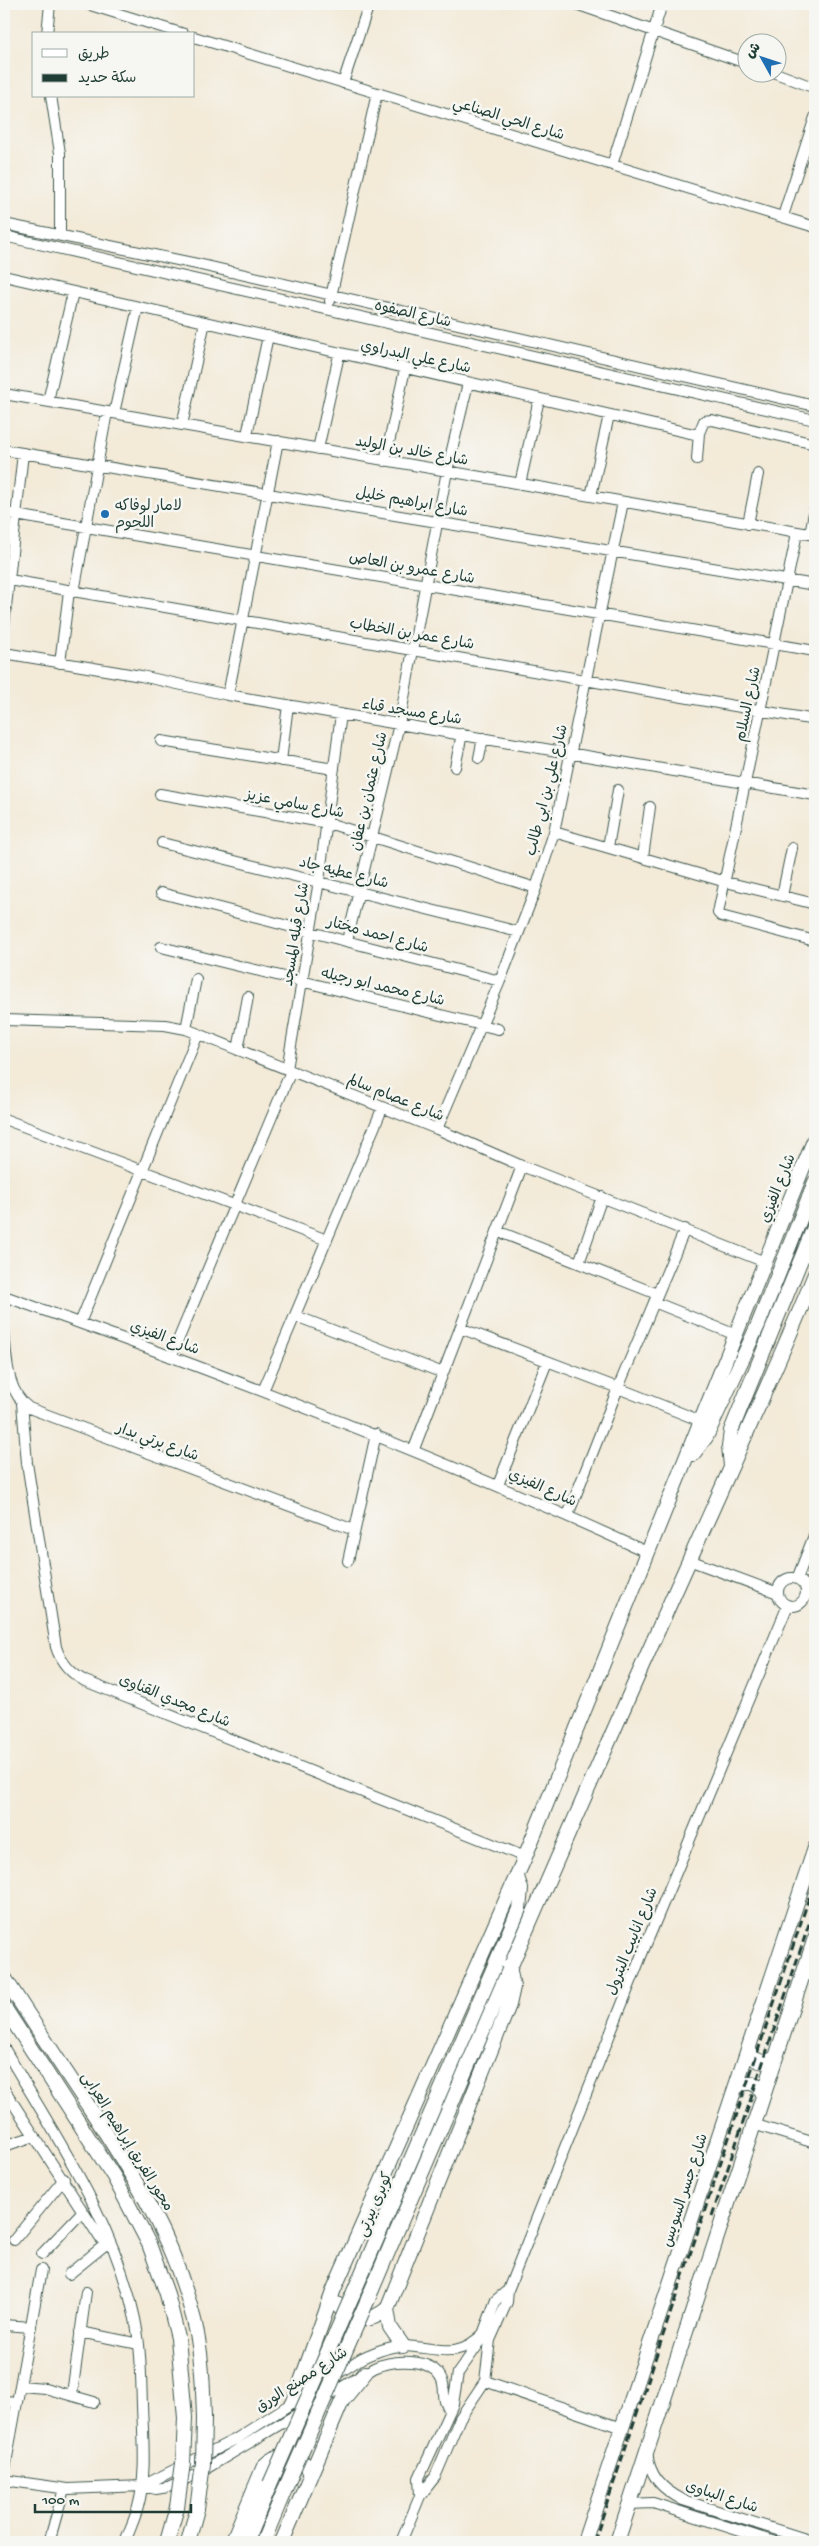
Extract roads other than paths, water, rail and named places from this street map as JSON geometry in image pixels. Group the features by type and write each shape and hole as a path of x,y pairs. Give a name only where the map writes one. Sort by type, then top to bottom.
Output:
{"main road":[{"name":"شارع الفيزي","path":"649,1552 815,1138"},
{"path":"686,1461 702,1445 710,1429 770,1297 815,1182"},
{"path":"731,1467 729,1446 731,1431 815,1225"},
{"name":"كوبرى بيرتى","path":"263,2542 509,1966 689,1560 772,1380 815,1274"},
{"path":"294,2401 334,2289 517,1877 649,1552"},
{"name":"شارع جسر السويس","path":"584,2542 815,1848"},
{"name":"كوبرى بيرتى","path":"246,2542 520,1908 521,1889 517,1877"},
{"path":"617,2542 815,1938"},
{"path":"403,2346 390,2328 387,2310 509,2005 513,1987 509,1966"},
{"name":"محور الفريق إبراهيم العرابى","path":"4,1977 128,2166 164,2231 174,2256 195,2321 202,2369 203,2464 197,2509 188,2542"},
{"name":"محور الفريق إبراهيم العرابى","path":"4,2007 114,2177 149,2244 167,2294 178,2338 185,2418 183,2463 176,2507 167,2542"},
{"path":"748,2049 752,2057 759,2062 767,2062 775,2058"},
{"path":"736,2087 743,2082 752,2082 759,2086 763,2093"},
{"path":"334,2289 337,2303 341,2310 353,2318 367,2320 387,2310"},
{"path":"282,2542 342,2401 365,2373"},
{"path":"232,2542 264,2466 268,2461 280,2456 292,2456 304,2462 311,2473"}],"street":[{"path":"47,32 50,4"},
{"path":"87,4 178,32"},
{"path":"343,83 368,4"},
{"path":"576,4 736,59"},
{"path":"612,165 662,4"},
{"name":"شارع الحي الصناعي","path":"195,37 815,227"},
{"path":"786,77 815,88"},
{"path":"329,309 377,93"},
{"path":"51,98 60,153 60,235"},
{"path":"783,216 815,116"},
{"name":"شارع الصفوه","path":"4,224 60,235 815,406"},
{"name":"شارع الصفوه","path":"4,236 815,420"},
{"name":"شارع علي البدراوي","path":"4,276 405,369 694,434 699,433"},
{"path":"48,401 73,292"},
{"path":"60,663 71,591 97,464 138,307"},
{"path":"182,425 205,322"},
{"path":"247,435 268,336"},
{"path":"318,449 340,354"},
{"path":"385,461 405,369"},
{"name":"شارع عثمان بن عفان","path":"348,941 399,724 447,471 468,383"},
{"name":"شارع خالد بن الوليد","path":"4,394 813,535"},
{"path":"520,484 539,399"},
{"path":"591,496 610,415"},
{"path":"697,459 699,433 704,421 712,420 815,444"},
{"path":"228,695 278,441"},
{"name":"شارع ابراهيم خليل","path":"4,450 268,492 815,584"},
{"path":"4,625 6,579 23,452"},
{"path":"748,524 758,474"},
{"name":"شارع علي بن ابي طالب","path":"437,1129 500,981 536,888 554,832 623,502"},
{"path":"813,535 815,508"},
{"name":"شارع عمرو بن العاص","path":"4,512 85,528 255,554 425,583 526,603 601,613 815,651"},
{"name":"شارع السلام","path":"797,533 720,915 815,941"},
{"name":"شارع عمر بن الخطاب","path":"6,579 587,678 815,720"},
{"name":"شارع مسجد قباء","path":"4,653 141,676 228,695 815,795"},
{"path":"281,761 288,705"},
{"name":"شارع قبله المسجد","path":"171,1357 236,1206 289,1070 328,823 340,714"},
{"path":"455,767 462,734"},
{"path":"479,758 483,738"},
{"path":"161,741 334,769"},
{"path":"608,847 618,790"},
{"name":"شارع سامي عزيز","path":"160,794 328,823 536,888"},
{"path":"643,858 650,807"},
{"path":"554,832 726,882 815,904"},
{"name":"شارع عطيه جاد","path":"162,844 360,891 519,932"},
{"path":"782,896 792,848"},
{"name":"شارع احمد مختار","path":"161,893 500,981"},
{"name":"شارع محمد ابو رجيله","path":"161,947 498,1029"},
{"path":"186,1029 196,979"},
{"path":"238,1050 248,997"},
{"name":"شارع عصام سالم","path":"4,1020 165,1025 186,1029 382,1109 437,1129 522,1166 765,1262"},
{"path":"80,1323 198,1034"},
{"path":"263,1391 382,1109"},
{"path":"4,1119 328,1240"},
{"path":"414,1449 522,1166"},
{"path":"579,1263 602,1197"},
{"path":"568,1516 618,1388 685,1229"},
{"path":"497,1231 579,1263 736,1335"},
{"name":"شارع الفيزي","path":"4,1296 263,1391 414,1449 649,1552"},
{"path":"296,1316 443,1373"},
{"path":"460,1328 701,1420"},
{"path":"4,1333 12,1388 22,1403"},
{"path":"498,1485 547,1362"},
{"name":"شارع برتي بدار","path":"22,1403 37,1411 354,1530"},
{"name":"شارع مجدي القناوى","path":"22,1403 27,1463 56,1647 62,1661 72,1673 85,1681 525,1857"},
{"path":"348,1561 376,1434"},
{"path":"797,1579 815,1533"},
{"path":"689,1560 778,1593"},
{"path":"797,1579 803,1583 811,1594 800,1604 788,1605 781,1601 778,1593 780,1586 786,1580 797,1579"},
{"name":"شارع انابيب البترول","path":"508,2290 644,1949 788,1605"},
{"path":"4,2048 91,2198 130,2296 139,2344 144,2450 142,2486 138,2508 125,2542"},
{"path":"4,2089 83,2211 110,2247"},
{"path":"753,2124 815,2143"},
{"path":"4,2146 35,2136"},
{"path":"14,2240 64,2179"},
{"path":"42,2254 83,2211"},
{"path":"69,2274 110,2247"},
{"path":"4,2474 41,2270"},
{"path":"420,2496 418,2483 420,2472 450,2410 458,2373 484,2333 496,2300 508,2290"},
{"path":"401,2542 420,2496 432,2483 460,2418 485,2380 490,2340 507,2302 508,2290"},
{"path":"72,2394 86,2292"},
{"path":"4,2325 31,2327"},
{"path":"80,2332 139,2344"},
{"name":"شارع مصنع الورق","path":"142,2486 236,2439 362,2358 382,2350 403,2346 442,2352 456,2350 468,2346 484,2333"},
{"name":"شارع مصنع الورق","path":"4,2480 64,2489 142,2486 162,2488 197,2474 365,2373 382,2364 399,2361 430,2368 437,2372 442,2381 445,2402 450,2410"},
{"path":"485,2380 622,2428"},
{"path":"20,2386 45,2388 72,2394 94,2402"},
{"path":"4,2401 17,2402"},
{"name":"شارع البباوى","path":"646,2450 652,2473 668,2492 683,2500 815,2542"},
{"path":"49,2542 64,2489"},
{"name":"شارع البباوى","path":"629,2504 653,2503 775,2542"},
{"path":"719,2524 722,2512"}],"railway":[{"path":"594,2542 815,1880"},
{"path":"712,2216 815,1906"}],"place":[{"name":"لامار لوفاكه اللحوم","path":"105,514"}]}
